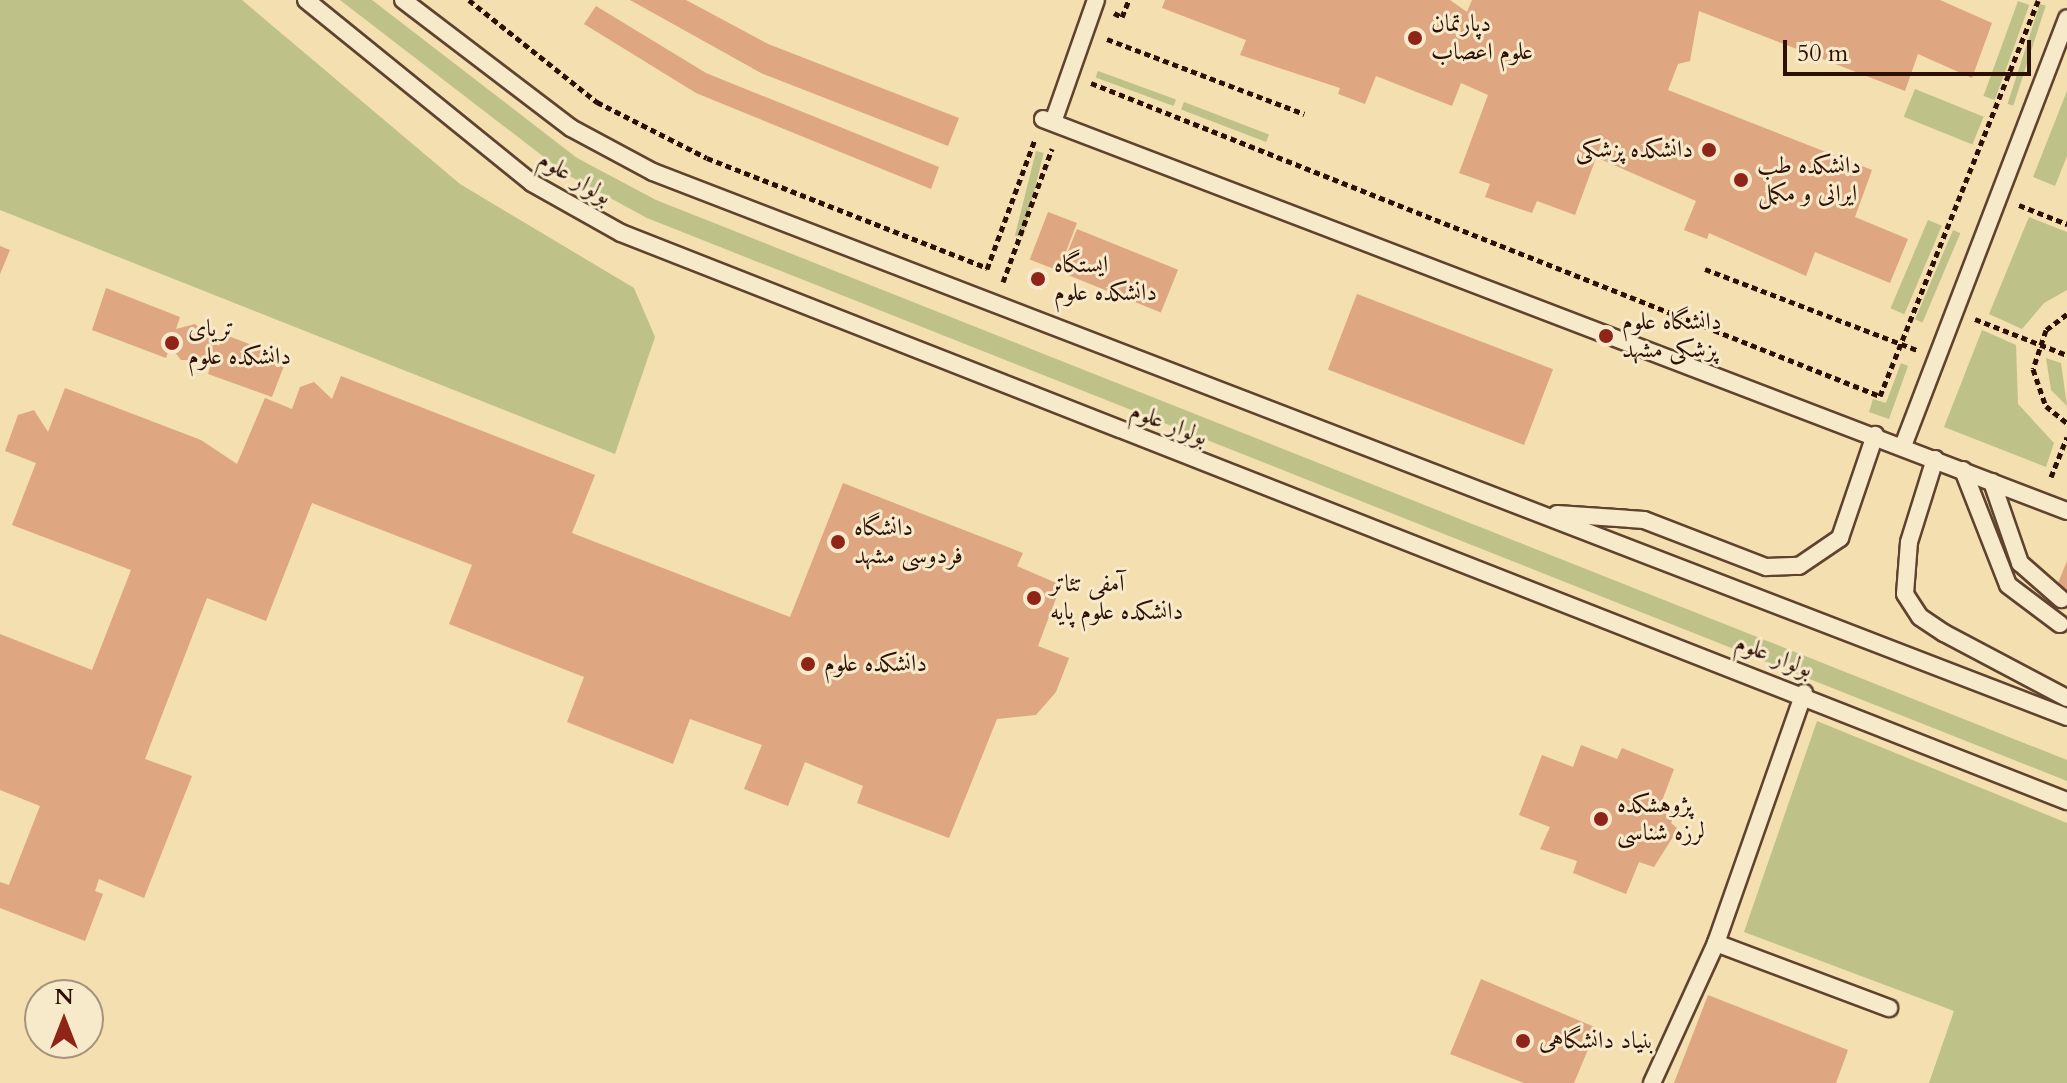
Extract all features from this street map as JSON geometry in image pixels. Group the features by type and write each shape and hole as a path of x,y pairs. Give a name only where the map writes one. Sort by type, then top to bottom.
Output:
{"lane":[{"name":"بولوار علوم","path":"306,0 532,183 621,233 1804,693 2067,801"},
{"name":"بولوار علوم","path":"403,0 571,128 653,172 978,292 2067,717"},
{"path":"1099,4 1052,122 2067,511"},
{"path":"1903,446 2067,18"},
{"path":"1541,513 1644,520 1766,567 1799,566 1840,538 1875,435"},
{"path":"1935,459 1909,542 1905,594 1920,617 1944,633 2067,698"},
{"path":"1963,470 2008,585 2060,624"},
{"path":"1992,482 2020,563 2061,599"},
{"path":"1652,1083 1716,943 1804,693"},
{"path":"1716,943 1889,1008"}],"path":[{"path":"469,0 597,102 707,158 987,268"},
{"path":"1086,82 1880,396 2038,0"},
{"path":"1103,37 1304,114"},
{"path":"978,292 1052,122"},
{"path":"997,300 1052,122"},
{"path":"2018,205 2067,224"},
{"path":"1705,269 1901,343"},
{"path":"2067,314 2039,343 2036,388 2067,423"},
{"path":"1974,318 2067,355"},
{"path":"2051,477 2067,437"}],"green space":[{"path":"0,0 242,0 460,184 634,288 655,337 615,454 0,210"},
{"path":"340,0 372,0 577,158 656,200 2067,760 2067,781 647,218 566,174"},
{"path":"2018,1 2029,5 1995,100 1983,96"},
{"path":"2040,4 2046,6 2013,106 2008,104"},
{"path":"1098,71 1176,99 1174,106 1096,78"},
{"path":"1915,89 1984,117 1972,145 1904,117"},
{"path":"2067,91 2067,156 2055,186 2033,177"},
{"path":"1184,102 1269,135 1266,142 1181,109"},
{"path":"1036,151 1044,153 1023,237 1015,235"},
{"path":"2029,217 2067,232 2067,290 2044,303 2022,329 1989,314"},
{"path":"1928,220 1942,226 1904,314 1890,308"},
{"path":"1953,230 1960,233 1922,322 1915,319"},
{"path":"1982,330 2016,345 2018,404 2054,443 2046,467 1944,427"},
{"path":"2046,358 2061,363 2067,406 2051,390"},
{"path":"1901,363 1908,366 1889,419 1869,412 1873,399 1886,403"},
{"path":"1817,721 2067,823 2067,1083 1929,1083 1954,1011 1744,932"}],"building":[{"path":"630,0 686,0 768,44 959,118 948,146 761,73"},
{"name":"دانشکده پزشکی","path":"1165,0 1450,0 1467,12 1472,0 1940,0 1992,23 1972,78 1918,54 1905,91 1699,11 1690,61 1678,64 1668,90 1872,170 1855,217 1908,239 1890,283 1815,252 1806,276 1709,233 1707,239 1684,230 1696,201 1600,159 1603,139 1575,215 1537,201 1532,213 1485,197 1490,184 1459,173 1488,95 1461,83 1452,106 1376,76 1365,104 1338,94 1340,88 1240,55 1246,40 1162,8"},
{"path":"596,6 706,73 939,167 931,189 696,93 584,24"},
{"path":"1048,212 1077,223 1059,271 1030,260"},
{"path":"1077,229 1178,270 1161,312 1060,272"},
{"path":"0,246 10,250 0,274"},
{"name":"تریای دانشکده علوم","path":"106,288 180,317 176,329 195,324 219,346 223,334 287,358 272,397 208,374 211,364 204,360 181,360 170,346 166,358 92,330"},
{"path":"1357,294 1553,369 1524,445 1328,370"},
{"name":"دانشکده علوم","path":"341,376 595,475 572,533 790,617 843,483 1023,553 1017,566 1061,585 1038,646 1069,658 1056,692 1036,715 997,719 949,838 857,803 863,786 805,762 788,806 744,789 762,745 690,719 673,764 567,722 584,677 449,624 472,565 312,503 266,621 207,598 145,759 192,776 144,898 99,879 95,891 103,894 85,941 0,908 0,882 9,885 40,806 0,790 0,634 92,670 131,570 12,525 36,463 5,451 18,415 34,410 48,432 65,388 201,440 237,464 265,398 292,409 300,387 314,382 332,399"},
{"path":"2067,561 2067,593 2056,588"},
{"name":"پژوهشکده لرزه شناسی","path":"1581,745 1617,759 1622,748 1674,769 1662,801 1677,808 1671,823 1678,829 1654,867 1639,862 1626,894 1573,873 1577,861 1540,849 1550,827 1519,815 1542,755 1573,767"},
{"name":"بنیاد دانشگاهی","path":"1481,979 1597,1028 1574,1083 1524,1083 1450,1054"},
{"path":"1708,995 1848,1050 1836,1083 1674,1083"}],"place":[{"name":"دپارتمان علوم اعصاب","path":"1415,38"},
{"name":"دانشکده پزشکی","path":"1709,150"},
{"name":"دانشکده طب ایرانی و مکمل","path":"1741,180"},
{"name":"ایستگاه دانشکده علوم","path":"1038,279"},
{"name":"دانشگاه علوم پزشکی مشهد","path":"1606,336"},
{"name":"تریای دانشکده علوم","path":"172,343"},
{"name":"دانشگاه فردوسی مشهد","path":"838,542"},
{"name":"آمفی تئاتر دانشکده علوم پایه","path":"1034,598"},
{"name":"دانشکده علوم","path":"808,664"},
{"name":"پژوهشکده لرزه شناسی","path":"1601,819"},
{"name":"بنیاد دانشگاهی","path":"1523,1041"}]}
